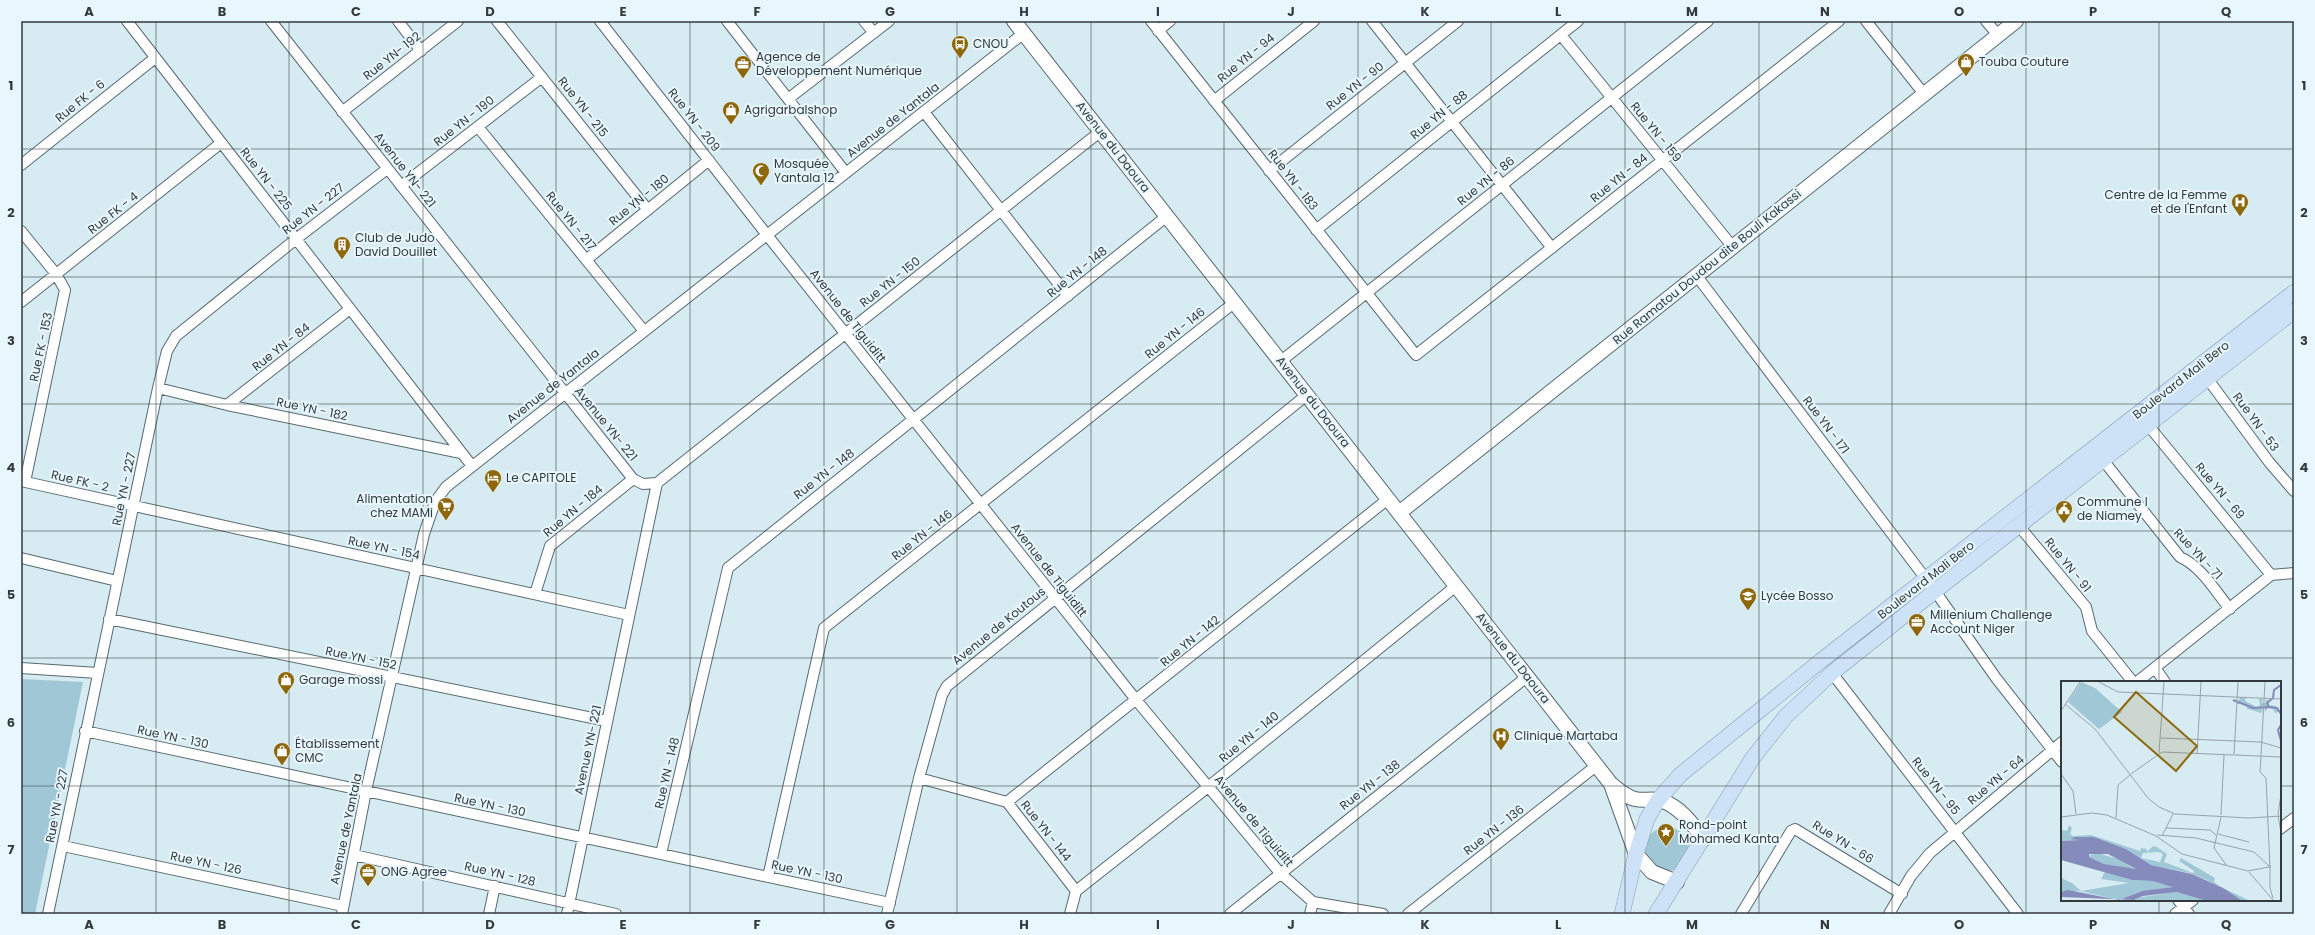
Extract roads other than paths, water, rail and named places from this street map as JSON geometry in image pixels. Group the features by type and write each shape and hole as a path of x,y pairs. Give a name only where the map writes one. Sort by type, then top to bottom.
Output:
{"main road":[{"name":"Boulevard Mali Bero","path":"1656,914 1704,839 1752,759 1776,726 1832,673 1931,585 2198,366 2294,292"},
{"name":"Boulevard Mali Bero","path":"1622,914 1636,854 1647,819 1658,800 1673,781 1823,659 2019,526 2208,379 2292,317"}],"street":[{"name":"Rue YN - 225","path":"127,21 472,466"},
{"name":"Avenue YN- 221","path":"271,21 564,394 633,479 643,484 657,483 567,914"},
{"path":"398,21 421,51"},
{"name":"Rue YN- 192","path":"342,112 458,21"},
{"name":"Rue YN - 215","path":"497,21 648,210"},
{"name":"Rue YN - 209","path":"600,21 767,235"},
{"path":"864,21 874,33"},
{"path":"788,100 889,21"},
{"name":"Avenue du Daoura","path":"1014,21 1308,394 1388,499 1528,676 1610,784 1627,796 1635,799 1658,800 1667,803 1682,814 1704,839"},
{"name":"Rue YN - 183","path":"1151,21 1416,355"},
{"path":"1158,30 1170,21"},
{"name":"Rue YN - 94","path":"1214,101 1314,21"},
{"path":"1372,21 1552,248"},
{"name":"Rue YN - 90","path":"1269,171 1458,21"},
{"name":"Rue YN - 88","path":"1316,230 1578,21"},
{"name":"Rue YN - 86","path":"1281,361 1708,21"},
{"name":"Rue YN - 84","path":"1416,355 1839,21"},
{"path":"1866,21 1924,94"},
{"path":"1986,21 1998,35"},
{"name":"Rue Ramatou Doudou dite Bouli Kakassi","path":"1399,513 2016,21"},
{"path":"728,22 846,173"},
{"name":"Avenue de Yantala","path":"342,910 366,792 424,534 435,502 446,486 1024,34"},
{"name":"Rue YN - 159","path":"1561,35 1732,246"},
{"name":"Rue FK - 6","path":"21,165 155,58"},
{"name":"Rue YN - 190","path":"401,186 542,77"},
{"path":"924,112 1068,296"},
{"name":"Rue YN - 217","path":"478,127 644,331"},
{"name":"Rue YN - 150","path":"657,483 1001,212 1101,131"},
{"name":"Rue FK - 4","path":"21,302 222,143"},
{"name":"Rue YN - 180","path":"586,260 709,160"},
{"name":"Rue YN - 227","path":"48,914 85,732 167,351 176,336 296,239 387,169"},
{"name":"Rue YN - 148","path":"661,854 728,568 1167,216"},
{"name":"Rue FK - 153","path":"21,231 56,274 65,290 23,481"},
{"name":"Avenue de Tiguiditt","path":"767,235 1137,701 1280,873 1313,902"},
{"name":"Rue YN - 171","path":"1696,275 1931,585 1996,678 2061,761"},
{"name":"Rue YN - 146","path":"768,877 824,628 982,505 1235,302"},
{"name":"Rue YN - 84","path":"227,405 350,309"},
{"name":"Rue YN - 53","path":"2198,366 2269,462 2294,491"},
{"name":"Rue YN - 182","path":"158,388 227,405 461,453"},
{"name":"Avenue de Koutous","path":"888,914 919,778 942,695 947,686 1308,394"},
{"name":"Rue YN - 69","path":"2148,425 2271,575"},
{"name":"Rue YN - 71","path":"2103,460 2180,557 2190,562 2199,571 2230,610"},
{"name":"Rue YN - 184","path":"535,594 550,546 633,479"},
{"name":"Rue FK - 2","path":"23,481 133,507"},
{"name":"Rue YN - 142","path":"1007,802 1137,701 1388,499"},
{"name":"Rue YN - 154","path":"133,507 629,615"},
{"name":"Rue YN - 91","path":"2019,526 2086,607 2092,631 2132,681"},
{"path":"21,558 117,581"},
{"path":"2138,681 2230,610 2271,575 2294,573"},
{"name":"Rue YN - 140","path":"1076,891 1208,787 1456,586"},
{"name":"Rue YN - 152","path":"109,619 607,721"},
{"path":"21,668 98,673"},
{"path":"2155,668 2164,681"},
{"name":"Rue YN - 95","path":"1832,673 2018,914"},
{"name":"Rue YN - 138","path":"1230,914 1528,676"},
{"name":"Rue YN - 130","path":"85,732 890,903"},
{"name":"Rue YN - 64","path":"1890,914 1921,864 1955,832 2061,743"},
{"name":"Rue YN - 136","path":"1408,914 1596,766"},
{"name":"Rue YN - 144","path":"919,778 1007,802 1076,891"},
{"name":"Avenue du Daoura","path":"1610,784 1636,854 1652,872 1677,882"},
{"path":"2281,828 2294,818"},
{"name":"Rue YN - 66","path":"1741,914 1791,831 1795,829 1902,894"},
{"name":"Rue YN - 126","path":"63,846 342,910"},
{"name":"Rue YN - 128","path":"354,855 616,914"},
{"path":"489,914 495,886"},
{"path":"1070,914 1076,891"},
{"path":"1310,914 1313,902 1383,914"},
{"path":"2175,914 2184,907"}],"place":[{"name":"CNOU","path":"960,59"},
{"name":"Touba Couture","path":"1966,77"},
{"name":"Agence de Développement Numérique","path":"743,79"},
{"name":"Agrigarbalshop","path":"731,125"},
{"name":"Mosquée Yantala 12","path":"761,186"},
{"name":"Centre de la Femme et de l'Enfant","path":"2240,217"},
{"name":"Club de Judo David Douillet","path":"342,260"},
{"name":"Le CAPITOLE","path":"493,493"},
{"name":"Alimentation chez MAMi","path":"446,521"},
{"name":"Commune I de Niamey","path":"2064,524"},
{"name":"Lycée Bosso","path":"1748,611"},
{"name":"Millenium Challenge Account Niger","path":"1917,637"},
{"name":"Garage mossi","path":"286,695"},
{"name":"Clinique Martaba","path":"1501,751"},
{"name":"Établissement CMC","path":"282,766"},
{"name":"Rond-point Mohamed Kanta","path":"1666,847"},
{"name":"ONG Agree","path":"368,887"}]}
